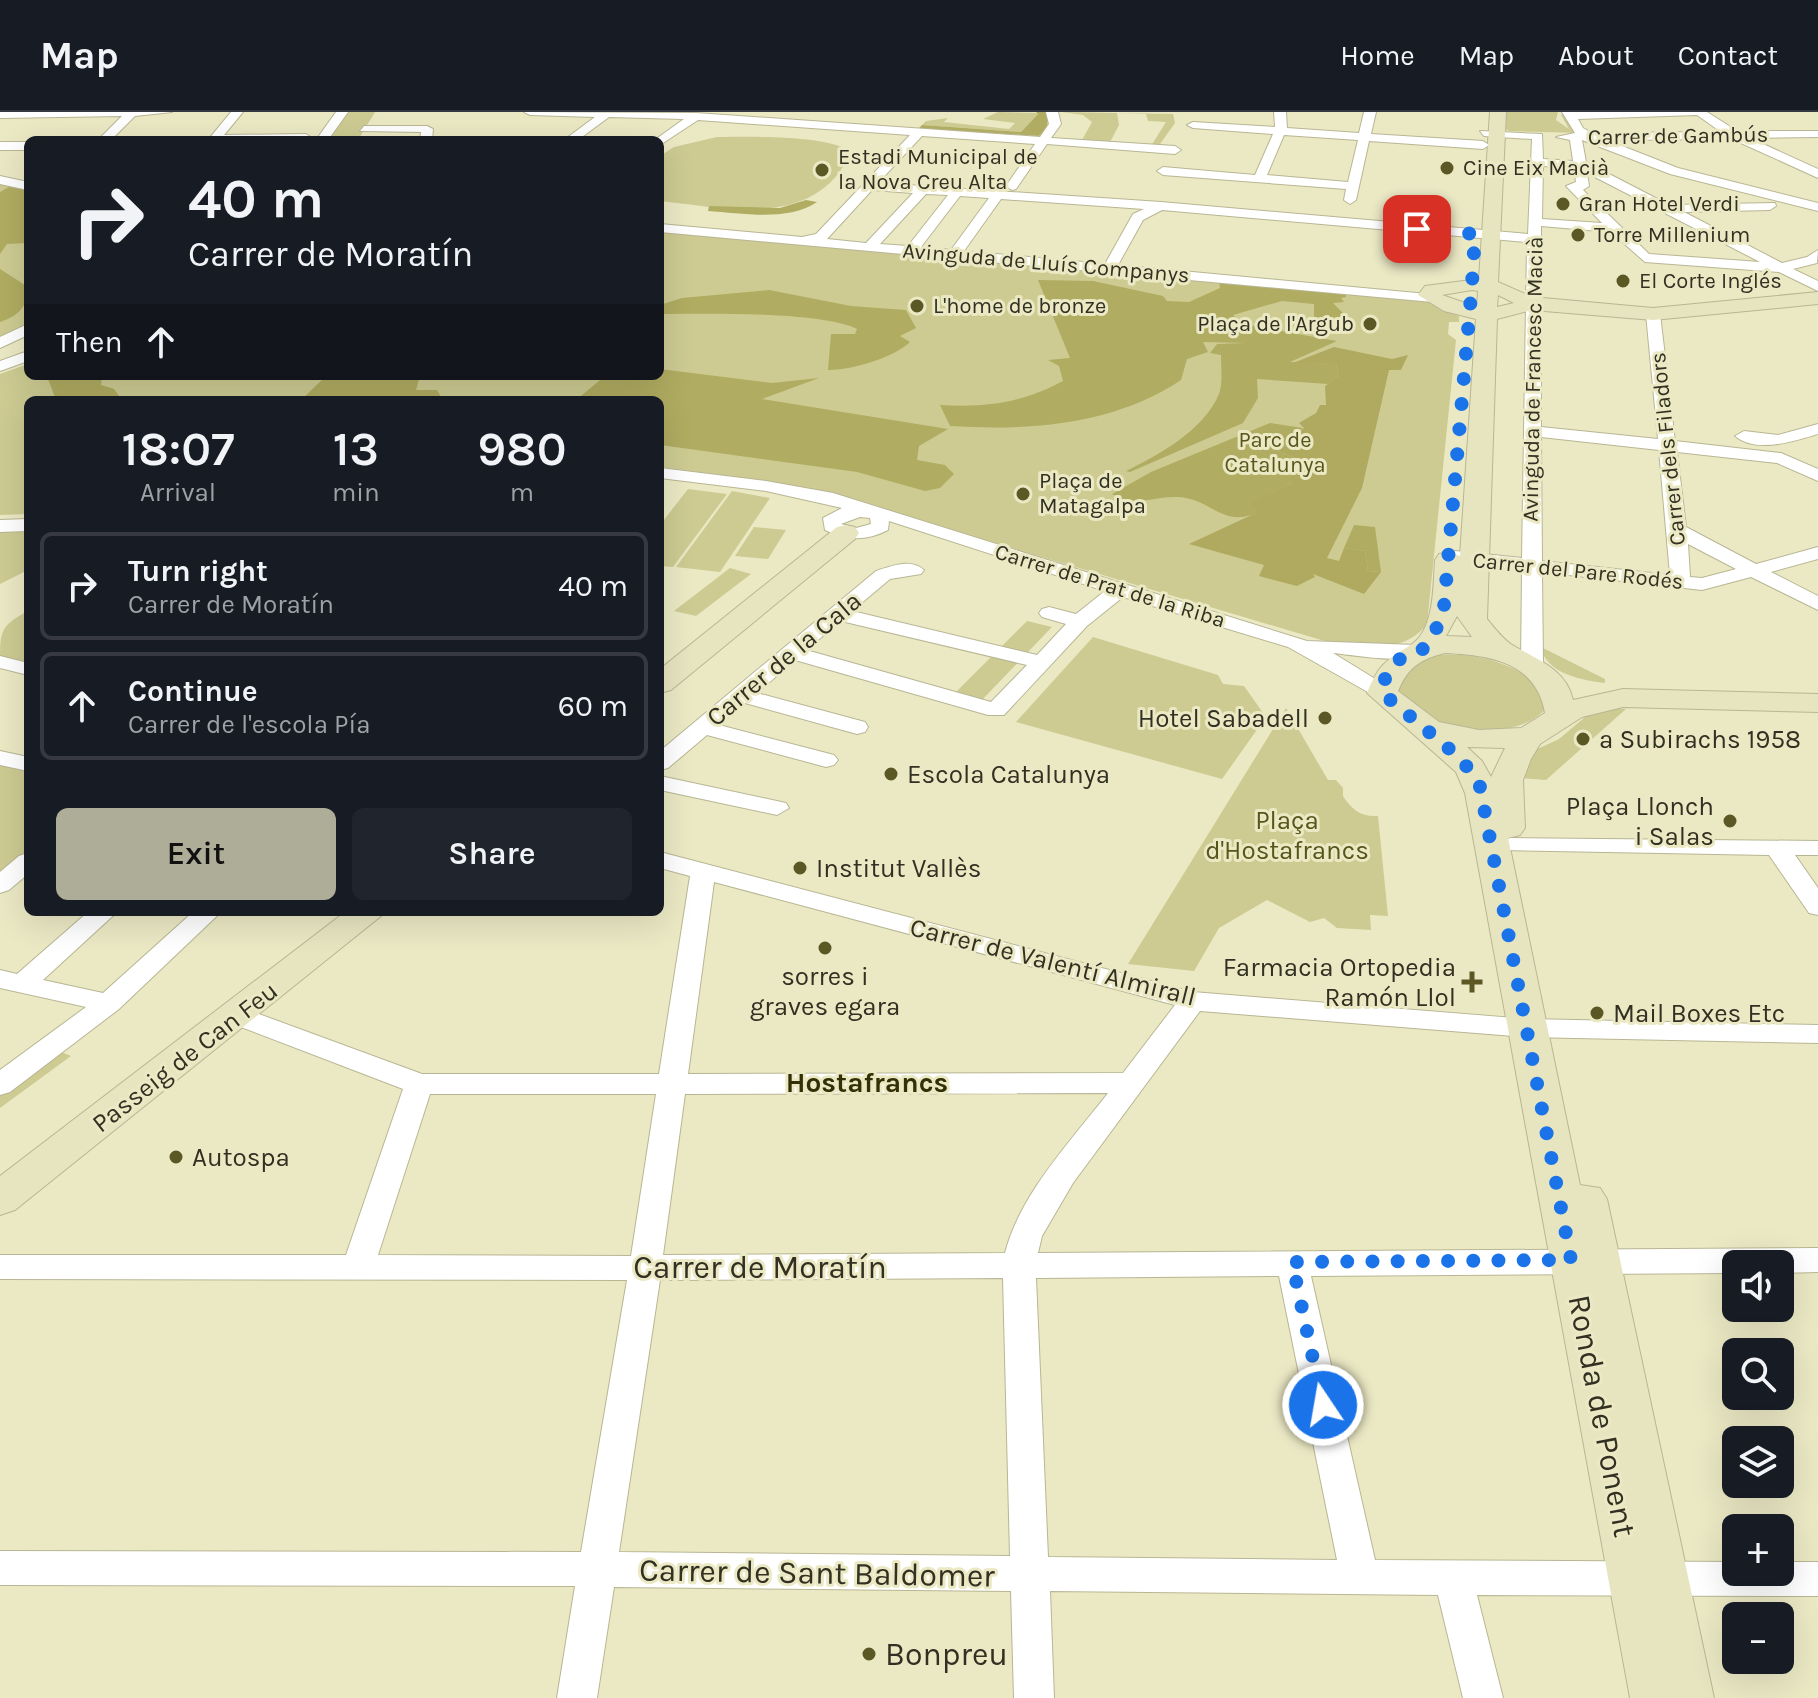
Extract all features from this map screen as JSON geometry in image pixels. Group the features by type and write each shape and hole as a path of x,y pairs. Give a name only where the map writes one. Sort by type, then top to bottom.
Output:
{"main road":[{"name":"Avinguda de Francesc Macià","path":"1487,112 1483,228 1462,558 1473,621 1503,653"},
{"name":"Avinguda de Francesc Macià","path":"1488,137 1498,112"},
{"name":"Avinguda de Francesc Macià","path":"1479,282 1530,303"},
{"path":"1431,294 1479,282"},
{"path":"1431,294 1477,315"},
{"path":"1530,303 1653,314 1818,298"},
{"name":"Avinguda de Francesc Macià","path":"1477,315 1530,303"},
{"path":"664,681 858,522"},
{"name":"Avinguda de Francesc Macià","path":"1382,693 1391,665 1419,650 1443,618 1462,558"},
{"path":"1419,650 1464,645 1503,653 1538,668 1645,696"},
{"path":"1538,668 1560,697 1561,718"},
{"name":"Ronda de Ponent","path":"1382,693 1429,729 1471,768 1479,782 1538,1028 1648,1579 1686,1698"},
{"path":"1429,729 1479,740 1529,737 1583,706 1645,696 1818,703"},
{"name":"Ronda de Ponent","path":"1529,737 1505,777 1503,801 1538,1028"},
{"name":"Passeig de Can Feu","path":"0,1199 363,916"},
{"name":"Ronda de Ponent","path":"1648,1579 1658,1698"}],"street":[{"path":"0,115 166,112"},
{"path":"218,136 237,112"},
{"path":"325,136 342,112"},
{"path":"530,112 699,114 725,119 1175,150"},
{"path":"1012,186 1047,141 1055,124 1052,112"},
{"path":"1259,179 1280,131 1280,112"},
{"path":"1347,212 1370,112"},
{"path":"1812,206 1674,171 1594,139 1578,130 1569,114 1700,112 1736,136 1818,174"},
{"path":"0,134 24,113"},
{"path":"108,136 132,113"},
{"path":"576,136 606,114 682,124 725,119"},
{"path":"664,138 699,114"},
{"path":"361,134 373,115"},
{"path":"1161,194 1175,150 1191,119 1280,131 1364,137 1538,136"},
{"path":"227,126 315,124"},
{"path":"361,134 429,129 427,136"},
{"path":"794,241 820,238 919,132"},
{"name":"Carrer de Gambús","path":"1538,136 1594,139 1818,134"},
{"name":"Avinguda de Francesc Macià","path":"1538,136 1530,303 1531,566 1538,668"},
{"path":"1576,138 1583,186 1572,186 1645,258 1779,268 1812,260 1818,254"},
{"path":"0,146 24,146"},
{"path":"1538,162 1582,165 1818,287"},
{"path":"879,177 899,189 1136,202 1161,194 1259,179 1353,186"},
{"path":"879,177 1012,186 1136,202 1161,194 1347,212 1397,222"},
{"path":"899,189 893,184 910,178"},
{"path":"0,180 24,185"},
{"path":"1751,192 1818,185"},
{"path":"873,243 922,190"},
{"path":"914,247 956,193"},
{"path":"1161,194 1397,222 1483,228 1615,228"},
{"path":"958,250 997,196"},
{"path":"1110,266 1136,202"},
{"path":"1665,209 1812,206"},
{"name":"Avinguda de Lluís Companys","path":"664,224 1110,266"},
{"name":"Avinguda de Lluís Companys","path":"664,225 794,241 1431,294"},
{"name":"Carrer dels Filadors","path":"1653,314 1681,572 1678,583"},
{"path":"0,343 24,331"},
{"path":"0,366 24,357"},
{"path":"1779,449 1818,429"},
{"path":"1532,431 1666,437 1779,449 1818,476"},
{"name":"Carrer de Prat de la Riba","path":"664,474 840,501 858,522"},
{"name":"Carrer de Prat de la Riba","path":"797,493 858,522 958,540 1295,643"},
{"path":"0,526 24,525"},
{"name":"Carrer del Pare Rodés","path":"1676,530 1818,604"},
{"path":"1753,571 1818,553"},
{"name":"Carrer del Pare Rodés","path":"1462,558 1678,583 1702,584 1753,571"},
{"name":"Carrer de la Cala","path":"664,760 883,575 914,570"},
{"path":"792,653 996,710 1080,622 1120,589"},
{"path":"1049,613 1080,622"},
{"path":"838,614 1041,662"},
{"path":"1295,643 1356,650 1419,650"},
{"path":"1295,643 1337,663 1382,693"},
{"path":"0,662 24,668"},
{"path":"741,695 857,727"},
{"path":"702,727 826,760"},
{"path":"0,758 24,763"},
{"path":"664,784 777,808"},
{"path":"1511,845 1818,848"},
{"path":"1777,848 1818,907"},
{"name":"Carrer de Valentí Almirall","path":"664,861 1193,1001 1538,1028 1818,1034"},
{"path":"577,1698 645,1268 703,871"},
{"path":"12,981 99,916"},
{"path":"0,1085 109,1003 204,916"},
{"path":"12,981 109,1003"},
{"path":"1034,1698 1027,1576 1019,1264 1026,1235 1062,1175 1193,1001"},
{"path":"238,1016 411,1082 1131,1083"},
{"path":"358,1267 411,1082"},
{"name":"Carrer de Moratín","path":"0,1267 645,1268 1818,1260"},
{"path":"1292,1262 1360,1577"},
{"name":"Carrer de Sant Baldomer","path":"0,1568 184,1565 1027,1576 1818,1579"},
{"path":"1453,1576 1483,1698"}],"green space":[{"path":"342,112 375,112 360,136 325,136"},
{"path":"998,112 1039,113 1021,132 922,125 926,121 948,118 944,122 1009,129 1015,123 983,119"},
{"path":"1036,112 1046,112 1048,120 1046,129 1039,136 918,129 922,125 1021,132 1038,114"},
{"path":"1062,112 1173,114 1175,123 1160,144 1151,146 1166,122 1148,121 1146,114 1117,113 1119,125 1110,142 1082,140 1092,122 1083,115"},
{"path":"1506,112 1558,112 1556,120 1569,129 1561,115 1564,112 1582,133 1509,131 1505,129"},
{"path":"717,137 767,137 824,142 851,152 836,177 816,194 793,204 740,209 664,201 664,153 674,147"},
{"path":"0,180 24,185 24,331 0,343"},
{"path":"9,187 24,189 24,243 7,244 0,254 0,192"},
{"path":"806,200 817,202 778,214 708,211 709,206 780,208"},
{"name":"Parc de Catalunya","path":"664,232 1419,298 1459,316 1459,322 1449,322 1448,334 1456,340 1427,624 1411,638 1392,645 1348,648 844,498 770,482 664,468 664,396 24,396 24,514 0,515 0,374 24,365 24,380 664,380"},
{"path":"0,269 24,284 24,304 12,317 0,322"},
{"path":"1038,280 1093,281 1163,296 1167,301 1189,302 1220,288 1219,281 1346,291 1346,297 1341,298 1344,302 1333,303 1347,317 1335,320 1346,328 1314,320 1314,304 1282,301 1233,315 1243,324 1337,341 1290,362 1336,364 1339,376 1328,384 1257,379 1258,398 1243,423 1130,472 1126,471 1192,430 1212,407 1219,394 1221,380 1221,355 1210,353 1217,344 1245,343 1203,342 1208,352 1187,359 1181,380 1128,407 1099,416 1040,426 950,426 940,405 973,406 1003,402 1063,381 1059,366 1048,360 1070,358"},
{"path":"769,290 851,306 906,310 916,328 900,336 910,342 883,358 828,370 831,334 855,334 857,329 840,323 790,316 664,314 664,304 682,298"},
{"path":"664,370 772,383 819,378 762,399 948,429 919,446 917,460 945,465 954,474 940,488 925,491 857,472 664,446 664,396 581,396 600,380 664,380"},
{"path":"48,380 102,380 101,385 114,389 119,396 54,396"},
{"path":"322,380 419,380 416,390 437,390 441,396 305,396"},
{"path":"1270,423 1303,428 1278,451 1300,460 1292,483 1252,502 1259,512 1236,517 1190,499 1169,497 1136,501 1112,494 1151,472"},
{"path":"688,489 727,494 673,567 664,566 664,520"},
{"path":"732,491 770,498 720,572 676,567"},
{"path":"24,525 24,572 0,584 0,526"},
{"path":"1354,525 1375,527 1381,572 1368,571 1365,551 1344,548"},
{"path":"754,527 786,530 768,559 735,556"},
{"path":"730,568 751,574 696,616 674,611"},
{"path":"24,614 24,668 0,662 1,636 12,621"},
{"path":"1027,621 1052,627 980,702 954,694"},
{"path":"1093,637 1218,675 1223,684 1244,686 1266,717 1222,779 1016,722"},
{"path":"1541,647 1605,679 1605,683 1557,669 1544,656"},
{"path":"1435,655 1476,657 1501,663 1525,674 1537,681 1545,710 1534,719 1505,729 1458,728 1430,718 1395,690 1397,672"},
{"name":"Plaça d'Hostafrancs","path":"1286,708 1328,780 1336,780 1343,788 1343,796 1358,812 1378,816 1388,916 1370,915 1371,930 1337,928 1324,918 1310,922 1267,900 1219,928 1194,971 1128,964"},
{"path":"1601,708 1626,709 1546,780 1520,778 1533,751 1559,739 1591,712"},
{"path":"0,758 24,763 24,863 0,877"},
{"path":"59,1051 71,1056 0,1108 0,1095"}],"shaded area":[{"path":"1334,347 1392,359 1408,355 1401,370 1389,370 1362,488 1327,558 1339,561 1344,548 1365,551 1368,571 1381,572 1364,594 1313,574 1315,577 1297,586 1259,576 1264,565 1189,544 1258,512 1251,502 1292,483 1291,465 1300,460 1278,451 1304,428 1299,423 1316,413 1320,405 1326,405 1325,386 1339,376 1336,364 1293,363"}],"place":[{"name":"Cine Eix Macià","path":"1447,168"},
{"name":"Estadi Municipal de la Nova Creu Alta","path":"822,170"},
{"name":"Gran Hotel Verdi","path":"1563,204"},
{"name":"Torre Millenium","path":"1578,235"},
{"name":"El Corte Inglés","path":"1623,281"},
{"name":"L'home de bronze","path":"917,306"},
{"name":"Plaça de l'Argub","path":"1370,324"},
{"name":"Plaça de Matagalpa","path":"1023,494"},
{"name":"Hotel Sabadell","path":"1325,718"},
{"name":"a Subirachs 1958","path":"1583,739"},
{"name":"Escola Catalunya","path":"891,774"},
{"name":"Plaça Llonch i Salas","path":"1730,821"},
{"name":"Institut Vallès","path":"800,868"},
{"name":"sorres i graves egara","path":"825,948"},
{"name":"Farmacia Ortopedia Ramón Llol","path":"1472,982"},
{"name":"Mail Boxes Etc","path":"1597,1013"},
{"name":"Autospa","path":"176,1157"},
{"name":"Bonpreu","path":"869,1654"}],"district":[{"name":"Hostafrancs","path":"867,1082"}],"route":[{"path":"1323,1405 1292,1262 1571,1260 1479,782 1471,768 1429,729 1382,693 1384,678 1391,665 1407,653 1423,649 1435,633 1446,606 1472,284 1475,234 1417,229"}]}
